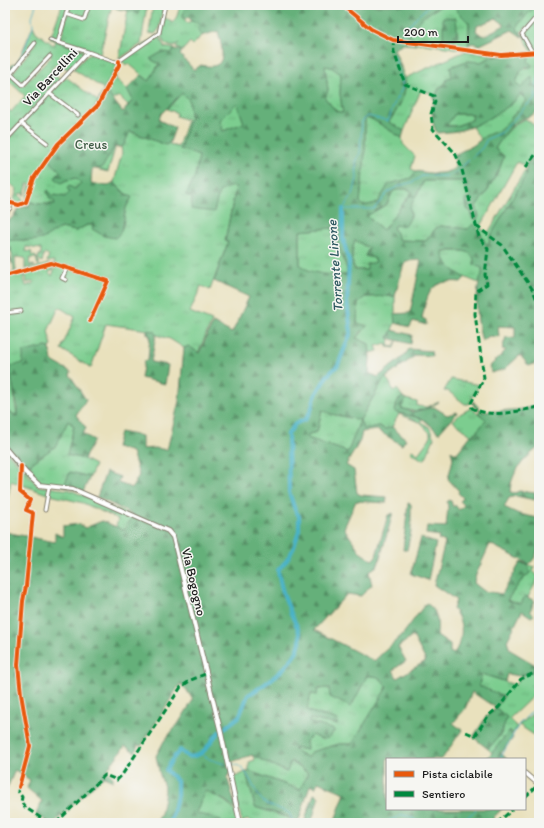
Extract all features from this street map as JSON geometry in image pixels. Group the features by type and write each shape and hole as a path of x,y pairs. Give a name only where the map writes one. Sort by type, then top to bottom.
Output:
{"main road":[{"name":"Via Bogogno","path":"5,448 33,481 39,485 73,489 82,492 168,531 173,537 221,733 240,823"}],"street":[{"path":"58,42 69,5"},
{"path":"66,14 84,20 89,5"},
{"path":"5,204 9,202 19,205 26,202 34,178 58,144 98,105 119,65 119,61 159,33 166,5"},
{"path":"342,5 371,28 393,40 502,55 539,52"},
{"path":"531,52 522,34 538,16"},
{"path":"50,40 88,52"},
{"path":"5,81 35,43"},
{"name":"Via Barcellini","path":"5,140 88,52 115,62 119,61"},
{"path":"11,74 23,85 50,56"},
{"path":"49,93 78,116"},
{"path":"21,123 47,143"},
{"path":"5,196 9,202 10,208 5,214"},
{"path":"5,276 47,263 54,263 108,281 90,321"},
{"path":"66,280 62,278 67,268"},
{"path":"5,313 21,311"},
{"path":"19,787 30,746 21,694 18,665 23,601 26,586 33,512 26,510 30,500 20,491 21,466"},
{"path":"45,510 49,487"},
{"path":"526,774 539,785"}],"green space":[{"path":"62,5 68,5 58,41 50,39"},
{"path":"70,5 112,5 100,54 91,50 60,42"},
{"path":"110,5 129,5 137,7 144,5 140,8 138,14 136,14 136,12 118,9"},
{"path":"144,5 147,5 141,44 119,59 128,10 136,12"},
{"path":"153,5 164,5 159,29 155,34 149,33"},
{"path":"178,5 188,5 183,17 187,23 191,21 199,23 198,29 201,36 193,45 190,42 182,51 176,47 179,43 172,47 165,44 160,34 164,17 173,23 180,6"},
{"name":"Creus","path":"188,5 421,5 422,7 424,5 443,5 432,10 412,29 409,35 417,42 417,45 404,44 394,49 402,70 405,86 401,102 389,122 404,131 402,138 372,119 365,118 365,153 360,202 363,206 377,203 389,184 411,178 416,171 441,173 455,168 454,155 474,145 485,136 501,129 527,100 520,94 517,99 504,109 478,124 458,131 437,133 432,117 434,99 439,89 447,79 452,77 450,67 467,61 481,62 493,56 495,58 497,55 531,53 528,61 532,66 530,68 527,66 520,72 516,83 521,88 530,78 533,78 534,85 539,89 539,110 514,124 495,149 504,156 499,170 486,193 476,206 479,216 477,220 472,219 472,211 467,209 465,199 469,199 471,196 469,192 465,190 464,181 424,181 410,207 411,216 407,224 400,226 395,225 393,227 399,240 426,241 436,228 441,226 468,229 473,224 483,237 486,244 489,243 490,237 526,175 525,171 527,165 539,152 539,362 529,366 520,355 505,369 491,373 490,366 506,350 502,349 506,337 515,338 515,327 498,326 499,337 489,336 482,341 477,305 479,281 482,274 482,268 474,265 472,255 464,251 443,251 443,256 447,264 465,278 461,282 443,283 432,289 426,301 422,318 426,320 426,325 413,321 410,327 395,323 394,314 410,313 421,260 406,261 395,296 365,297 358,303 357,323 367,326 356,338 369,344 369,373 378,377 404,356 409,349 431,351 432,356 416,355 383,380 360,420 363,429 379,426 385,429 392,427 406,439 402,445 377,430 362,432 360,441 346,465 354,470 357,493 361,495 387,497 386,503 356,501 344,528 361,553 372,560 376,556 388,515 393,513 378,565 369,572 372,585 361,596 347,594 314,630 374,661 403,634 426,603 435,613 437,621 437,635 450,644 450,652 454,654 461,637 461,626 453,609 456,600 434,585 445,542 438,539 440,536 426,534 427,526 446,527 447,502 449,500 451,501 453,507 455,505 459,510 464,505 460,501 463,498 458,493 459,491 448,479 453,459 451,450 453,453 457,453 471,435 473,436 486,420 478,412 480,410 474,407 473,401 483,412 523,409 539,404 539,447 519,466 513,478 510,492 515,493 519,491 535,493 535,500 516,496 509,498 504,507 519,514 538,518 539,512 540,533 536,554 529,564 490,544 475,577 474,583 484,591 502,594 520,563 528,565 530,573 521,581 507,600 521,604 525,596 535,601 530,611 534,615 531,617 522,611 507,641 510,650 539,667 539,669 519,676 507,674 505,681 481,674 479,686 504,696 496,708 472,692 465,709 453,723 462,730 443,758 386,758 386,810 501,810 493,818 495,823 334,823 345,793 318,782 315,788 310,785 298,823 292,823 292,818 255,807 246,772 249,771 300,790 308,773 291,761 287,772 252,755 231,762 232,772 227,777 237,811 226,801 205,791 196,813 221,820 220,823 156,823 161,814 165,790 156,756 164,741 178,724 193,700 186,689 180,684 141,746 138,745 135,752 125,746 106,771 113,777 113,781 104,777 54,823 50,823 36,814 42,801 27,788 30,780 15,770 5,793 5,532 55,542 55,533 63,537 63,526 79,524 85,528 102,521 124,530 134,515 97,497 106,472 120,477 118,483 132,488 139,475 132,452 116,447 120,432 142,436 142,449 155,448 167,450 179,401 184,348 189,346 199,353 213,323 232,333 249,297 214,281 228,242 225,241 236,187 231,186 219,192 214,212 191,209 192,198 186,195 195,176 199,156 180,149 190,117 189,100 182,93 161,114 159,120 175,128 170,142 166,145 130,131 124,145 121,147 114,147 102,168 92,169 91,183 107,186 114,182 123,192 132,197 126,208 121,232 115,238 104,236 92,229 93,225 87,225 76,231 61,228 44,238 36,240 14,240 5,242 5,224 14,216 18,209 29,205 30,202 38,204 55,204 54,201 50,199 47,192 48,190 52,197 54,195 65,197 70,192 67,189 69,186 75,189 81,183 76,178 61,183 55,178 60,171 49,160 58,146 94,109 104,89 123,112 133,100 127,89 141,75 149,81 159,64 150,59 162,52 172,53 174,49 182,51 180,55 194,70 201,65 210,66 216,65 220,62 222,51 218,31 201,36 198,29 199,23 191,21 189,17 185,19 183,17 184,9","holes":["325,66 331,67 341,74 340,94 343,113 336,111 325,98 328,90","237,103 244,123 223,131 220,120","455,114 473,114 472,120 456,126 446,126","408,189 412,192 383,230 367,216 387,204 393,191","332,228 346,265 347,275 316,273 300,265 300,231","355,240 369,248 365,256 374,258 376,262 367,264 367,270 355,270 353,267 352,255","322,410 331,414 360,420 348,452 307,438 309,434 317,432","413,636 426,661 397,678 393,670 406,661 398,647","367,676 379,678 387,687 352,744 339,744 311,752 308,758 293,749 296,748 307,750 306,741 312,735 321,739 329,738 335,730 309,722 310,719 337,725 338,720 311,712 307,709 311,694 317,695 318,689 329,688 330,697 351,707"]},
{"path":"443,5 455,5 457,11 469,23 468,50 417,43 409,35 420,18"},
{"path":"455,5 536,5 517,26 518,31 522,33 522,37 512,30 480,45 472,43 469,45 469,23 457,11","holes":["496,18 505,25 483,36 476,31 477,26"]},
{"path":"536,5 539,5 539,16 521,32 518,31 517,26"},
{"path":"537,16 539,17 539,52 532,52 523,35"},
{"path":"443,17 456,18 458,38 453,43 443,42"},
{"path":"33,26 36,32 54,45 56,41 86,52 69,70 57,63 50,71 61,79 5,139 5,107 11,112 25,96 9,81 5,84 12,75 23,86 52,56 49,54 22,83 12,74 36,43 34,42 17,63"},
{"path":"159,35 164,47 174,49 172,54 162,52 151,59 159,64 149,81 128,63 126,65 121,60"},
{"path":"466,51 497,55 495,58 493,56 481,62 467,61 450,67 453,77 439,88 434,99 430,93 421,90 404,131 389,122 399,107 403,96 405,90 405,78"},
{"path":"90,53 118,64 104,89 73,69"},
{"path":"531,53 539,53 539,89 533,84 521,88 516,83 521,70 532,66 528,61"},
{"path":"13,64 17,64 5,79 5,74"},
{"path":"325,66 331,67 341,74 340,94 343,113 336,111 325,98 328,90"},
{"path":"116,71 118,73 115,78 127,89 133,100 128,105 119,96 112,100 104,89 106,90"},
{"path":"66,77 99,102 55,152 60,171 67,180 76,178 81,183 65,197 55,195 52,197 48,190 47,192 50,199 54,201 55,204 38,204 26,200 30,185 28,183 24,196 22,193 19,194 23,201 17,203 14,200 17,189 5,180 5,142"},
{"path":"182,93 189,100 190,117 180,149 199,156 195,176 186,195 193,197 206,195 226,188 236,187 225,240 228,242 210,290 201,286 190,312 212,321 198,353 189,346 184,348 170,339 156,335 155,331 106,324 91,368 61,349 75,317 59,307 48,331 52,346 50,348 46,347 23,363 13,386 17,416 5,411 5,277 22,272 26,286 34,283 33,281 27,283 25,271 48,264 54,264 52,271 49,272 52,276 56,266 54,261 47,262 49,255 44,254 42,262 38,258 39,255 41,255 41,249 26,247 25,251 32,252 31,255 35,256 39,261 39,265 36,258 30,258 29,264 35,266 25,269 25,258 15,257 16,272 9,274 14,271 11,247 10,252 5,255 5,241 14,239 26,241 42,239 61,228 76,231 87,225 93,225 94,229 104,236 123,225 126,207 131,199 114,182 122,153 121,147 124,145 129,131 166,145 170,142 170,145 178,147 187,120 176,116 177,113 167,109"},
{"path":"520,94 527,100 501,129 481,140 472,127 512,104"},
{"path":"237,103 244,123 223,131 220,120"},
{"path":"455,114 473,114 472,120 456,126 445,125"},
{"path":"365,117 372,119 402,138 403,144 415,156 411,169 416,171 411,178 389,185 377,203 363,206 360,202 365,153"},
{"path":"526,119 539,129 539,152 528,161 527,167 517,162 480,228 488,233 525,170 526,175 490,237 489,243 486,244 474,224 468,229 441,226 436,228 426,241 399,240 393,227 411,216 410,207 424,181 464,181 465,187 471,196 465,199 467,209 472,213 471,216 477,210 476,206 486,193 499,170 504,156 495,149 500,140 517,123"},
{"path":"116,145 108,172 92,168 111,153"},
{"path":"408,189 412,192 383,230 366,216 387,204 393,191"},
{"path":"332,228 346,265 347,275 316,273 305,269 300,265 300,231"},
{"path":"355,240 369,248 365,256 374,258 376,262 368,267 367,270 356,270 354,267 352,255"},
{"path":"443,251 468,251 472,254 482,268 483,274 479,283 455,272 446,263"},
{"path":"5,255 8,258 10,257 12,264 10,259 5,260"},
{"path":"395,296 395,323 388,338 390,339 388,346 395,347 397,340 395,348 387,347 387,343 376,346 378,351 370,353 369,344 356,338 361,334 366,326 357,323 358,303 365,297"},
{"path":"147,330 155,331 156,335 151,362 168,365 165,384 141,378 144,361 148,360 150,336 147,334"},
{"path":"392,330 412,335 411,344 388,338"},
{"path":"46,347 50,348 52,361 71,372 70,375 86,400 76,415 86,428 83,434 94,440 84,459 67,455 74,426 68,421 56,446 24,468 5,447 5,411 17,415 17,405 9,367 23,363 23,352"},
{"path":"386,378 394,392 397,389 403,397 397,401 395,412 423,419 419,422 399,414 392,427 385,429 379,426 363,429 360,421 348,452 307,438 309,434 317,432 322,410 331,414 360,420 383,380"},
{"path":"451,379 479,385 469,404 465,404 448,391 444,391"},
{"path":"403,397 406,399 401,408 412,412 434,407 447,415 457,413 439,433 423,419 395,412 397,401"},
{"path":"406,399 417,402 417,406 427,407 439,402 425,409 406,410 401,408"},
{"path":"471,408 487,420 472,436 453,421 460,414"},
{"path":"68,421 74,426 67,455 84,459 95,465 90,477 70,472 64,486 38,483 24,469 55,446"},
{"path":"421,422 429,427 434,438 426,458 423,460 410,452 412,450 418,454 430,438 430,433 421,424"},
{"path":"6,451 38,486 70,490 133,516 124,530 116,527 118,519 83,503 50,495 11,481 5,513"},
{"path":"70,472 90,477 83,492 64,486"},
{"path":"408,503 411,504 411,531 407,550 403,550"},
{"path":"421,538 436,543 428,580 411,574"},
{"path":"522,562 535,567 533,572 539,577 528,597 525,596 521,604 507,600 521,581 530,573 528,565 520,563"},
{"path":"539,669 539,690 509,719 517,727 512,734 510,730 492,753 488,749 501,734 506,717 496,708 479,686 482,674 515,685 523,675"},
{"path":"367,676 379,678 388,687 352,744 339,744 311,752 308,758 293,749 296,748 307,750 306,741 312,735 321,739 329,738 334,731 309,722 310,719 337,724 337,720 306,709 309,699 313,693 319,689 329,688 351,706"},
{"path":"496,708 507,717 501,734 488,749 473,737 486,717"},
{"path":"539,709 539,728 534,735 519,725"},
{"path":"510,730 513,738 501,753 506,758 488,758"},
{"path":"252,755 286,772 290,761 309,774 304,780 306,781 301,790 249,771 249,762 255,760"},
{"path":"246,772 255,807 292,819 292,823 257,823 247,820 242,822 232,778"},
{"path":"205,791 227,803 237,816 239,823 220,823 221,821 196,813"},
{"path":"314,794 319,797 311,823 304,823"}],"waterway":[{"path":"5,74 18,61 25,48 33,26 32,17 36,5"},
{"path":"124,5 137,8 143,5"},
{"path":"398,40 417,16 430,5"},
{"path":"343,209 353,195 357,178 356,162 360,153 362,121 368,116 388,121 403,86 393,52"},
{"name":"Torrente Lirone","path":"343,209 374,209 389,191 413,182 422,176 448,176 455,173 482,148 487,139 501,133 528,104 536,98 535,89 539,76"},
{"name":"Torrente Lirone","path":"221,731 239,717 248,695 267,683 292,659 300,642 299,630 291,615 284,596 278,570 287,560 294,547 299,531 299,516 295,510 289,492 288,434 295,424 306,419 311,410 315,396 327,376 338,365 351,332 347,302 349,262 343,239 343,209"},
{"path":"5,568 9,562"},
{"path":"501,758 519,724 539,705"},
{"name":"Torrente Lirone","path":"168,823 172,818 177,796 177,781 166,770 171,761 180,750 188,757 200,754 219,732"},
{"path":"202,754 209,759 225,764"},
{"path":"230,764 236,765 245,772 263,801 289,813 294,823"},
{"path":"443,823 461,819 470,815 475,810"},
{"path":"383,823 403,815 411,817 418,822 430,823"}],"marked path":[{"path":"393,40 394,52 405,84 434,96 435,102 431,114 433,129 455,153 461,166 479,237 488,249 485,275 487,284 476,291 475,314 484,378 471,403 472,408 496,414 539,407"},
{"path":"526,167 539,150"},
{"path":"476,226 502,245 533,290 539,305"},
{"path":"466,732 475,736 488,716 499,707 521,679 539,671"},
{"path":"56,823 105,775 117,780 122,775 181,687 191,680 205,674"},
{"path":"526,796 538,785"},
{"path":"19,787 18,791 22,797 21,802 26,808 49,823"},
{"path":"497,823 512,810"}],"cycle path":[{"path":"342,5 371,29 393,40 501,55 539,52"},
{"path":"11,203 19,205 26,202 34,178 58,144 98,105 119,65 119,61"},
{"path":"5,276 51,263 108,281 90,321"},
{"path":"19,787 30,746 21,694 18,665 23,601 26,586 33,513 26,510 30,500 20,492 21,466"}]}
